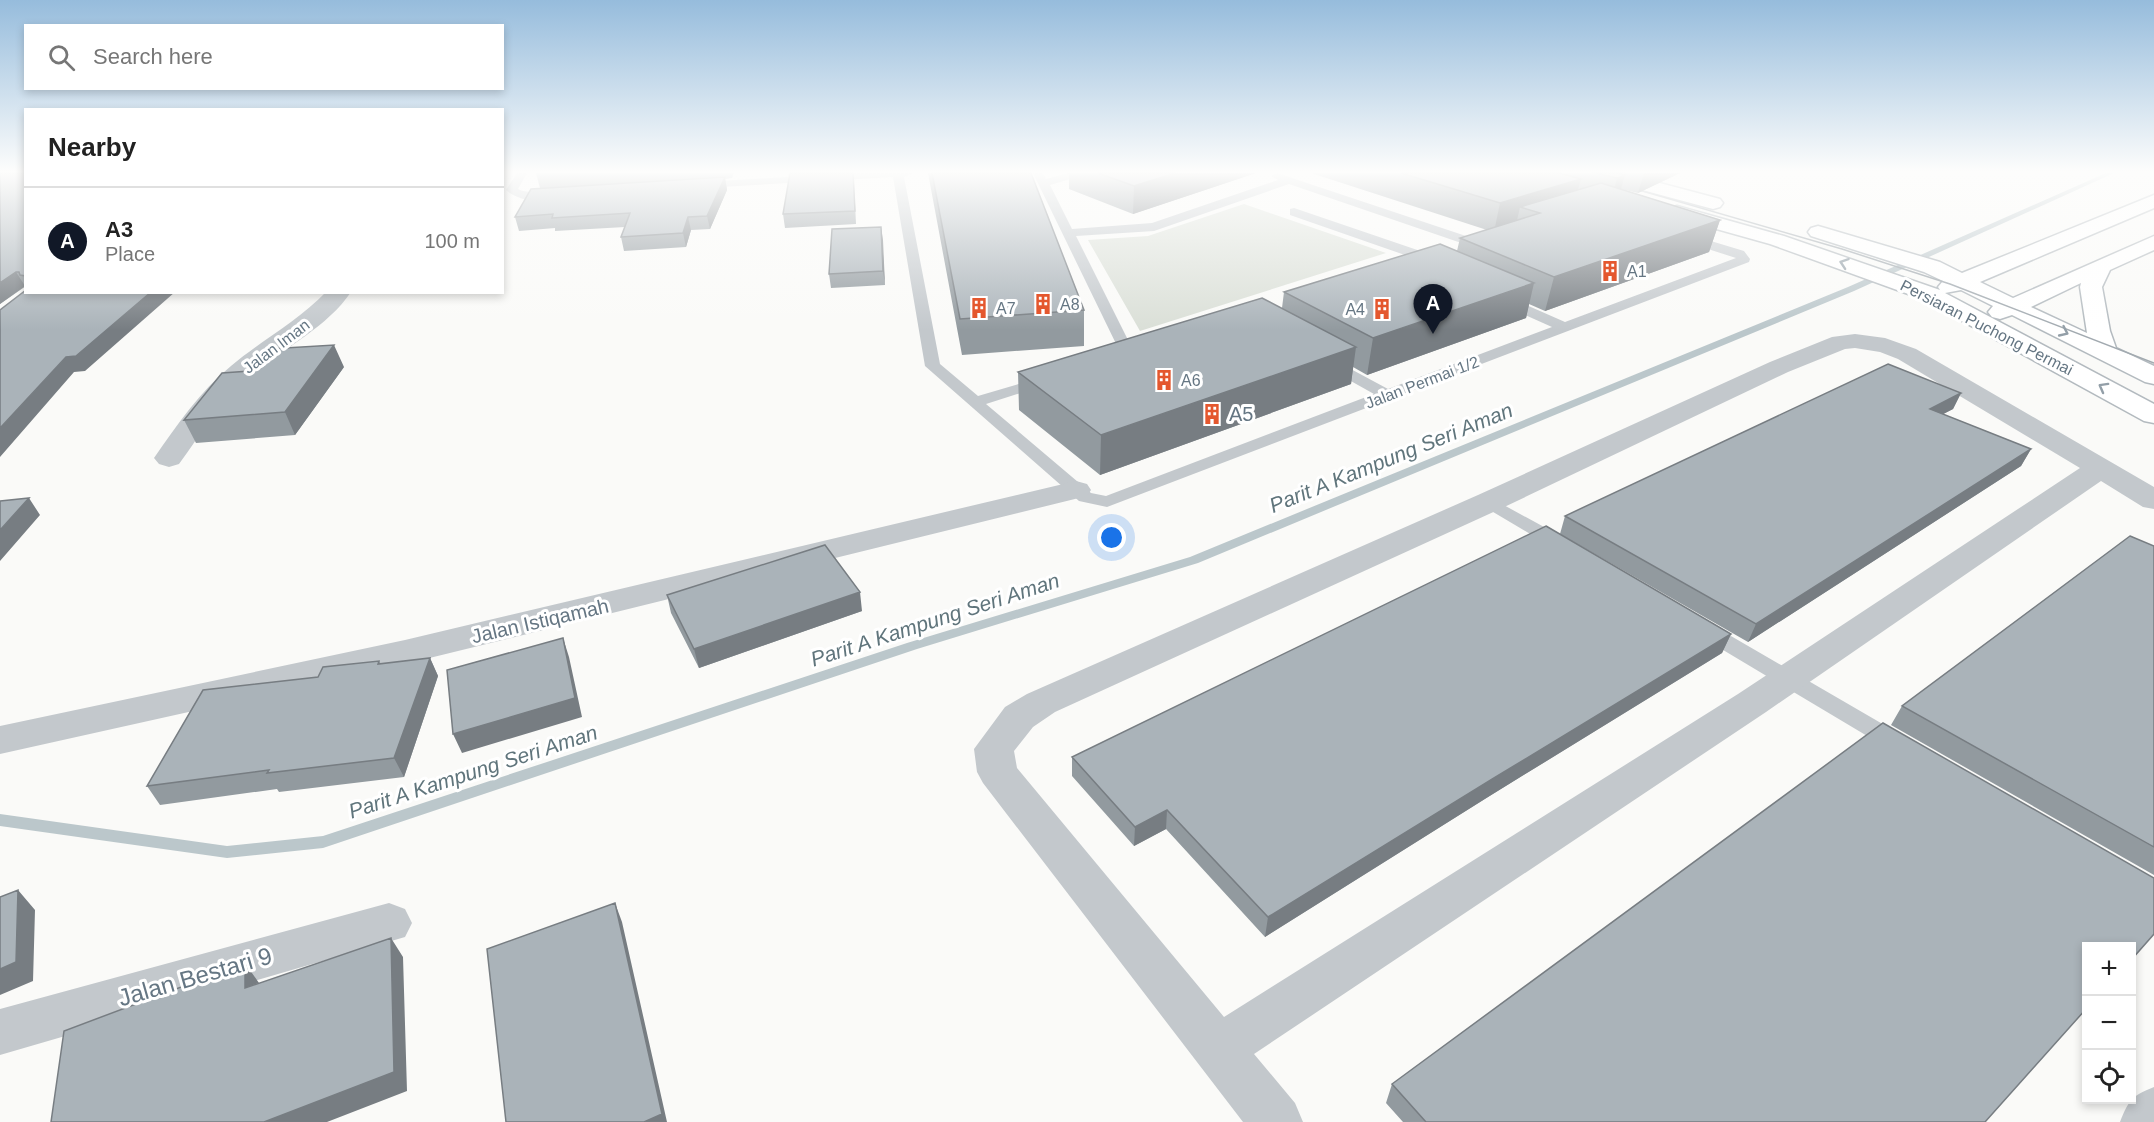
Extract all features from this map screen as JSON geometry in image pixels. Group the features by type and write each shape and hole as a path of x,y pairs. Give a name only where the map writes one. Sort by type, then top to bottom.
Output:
{"main road":[{"name":"Persiaran Puchong Permai","path":"1774,225 1872,247 1932,267 2154,376"},
{"path":"1930,294 2097,225"},
{"name":"Persiaran Puchong Permai","path":"1793,230 1900,282 1930,294 2154,415"},
{"path":"1982,321 2154,242"},
{"path":"1872,247 1964,256 2021,258"},
{"path":"2100,268 2091,287 2098,331 2105,351"}],"street":[{"name":"Jalan Iman","path":"169,458 224,386 264,353 324,310 338,294"},
{"path":"1276,1122 996,772 994,749 1019,717 1041,703 1489,502 1779,368 1841,342 1855,340 1885,345 1907,354 2154,500"},
{"path":"1218,1049 1787,679 2100,468"},
{"name":"Jalan Istiqamah","path":"0,740 119,716 566,616 1076,490"},
{"name":"Jalan Bestari 9","path":"0,1032 389,923"}],"lane":[{"name":"Jalan Permai 1/2","path":"911,225 933,366 1084,497 1107,502 1744,259 1739,254 1671,233"},
{"path":"1065,225 1128,354"},
{"path":"1069,233 1159,225"},
{"path":"1329,225 1424,261 1439,272"},
{"path":"1430,225 1482,242 1458,250"},
{"path":"1491,295 1564,327"},
{"path":"1316,356 1387,395"},
{"path":"975,402 1063,375"},
{"path":"1489,502 1582,557"},
{"path":"1684,618 1920,756"}],"shaded area":[{"path":"1180,225 1306,225 1386,253 1140,331 1088,240 1148,236"}],"building":[{"path":"0,225 24,225 24,276 16,272 0,283"},
{"path":"625,225 685,225 683,233 621,237"},
{"path":"942,225 1051,225 1084,310 960,319"},
{"path":"1500,225 1704,225 1554,277 1460,238"},
{"path":"881,227 883,271 829,274 832,229"},
{"path":"1440,244 1534,283 1373,338 1284,292"},
{"path":"24,292 24,294 149,294 76,356 66,357 0,428 0,310"},
{"path":"1262,298 1356,347 1101,435 1018,372"},
{"path":"334,345 285,412 184,420 222,373 250,371 268,349"},
{"path":"1888,364 1961,393 1930,409 2031,449 1756,624 1565,516"},
{"path":"29,498 0,530 0,501"},
{"path":"1546,526 1731,634 1268,917 1167,810 1135,827 1072,757"},
{"path":"2130,536 2154,546 2154,847 1902,706"},
{"path":"825,545 860,592 694,649 667,595"},
{"path":"563,638 575,698 453,734 447,670"},
{"path":"430,658 394,758 267,773 269,770 147,786 203,690 318,677 323,667"},
{"path":"1883,723 2154,878 2154,934 2136,954 2136,942 2082,942 2082,1013 1985,1122 1426,1122 1392,1084"},
{"path":"18,890 16,962 0,969 0,897"},
{"path":"615,903 662,1114 644,1122 506,1122 487,949"},
{"path":"391,938 394,1072 264,1122 51,1122 64,1031 245,963 245,988"}],"waterway":[{"name":"Parit A Kampung Seri Aman","path":"0,820 227,852 323,842 912,646 1194,560 1851,289 1994,225"}],"tram line":[{"path":"1761,225 1950,284 2154,363"}],"place":[{"name":"A1","path":"1610,271"},
{"name":"A8","path":"1043,304"},
{"name":"A7","path":"979,308"},
{"name":"A4","path":"1382,309"},
{"name":"A3","path":"1433,334"},
{"name":"A6","path":"1164,380"},
{"name":"A5","path":"1212,414"}]}
